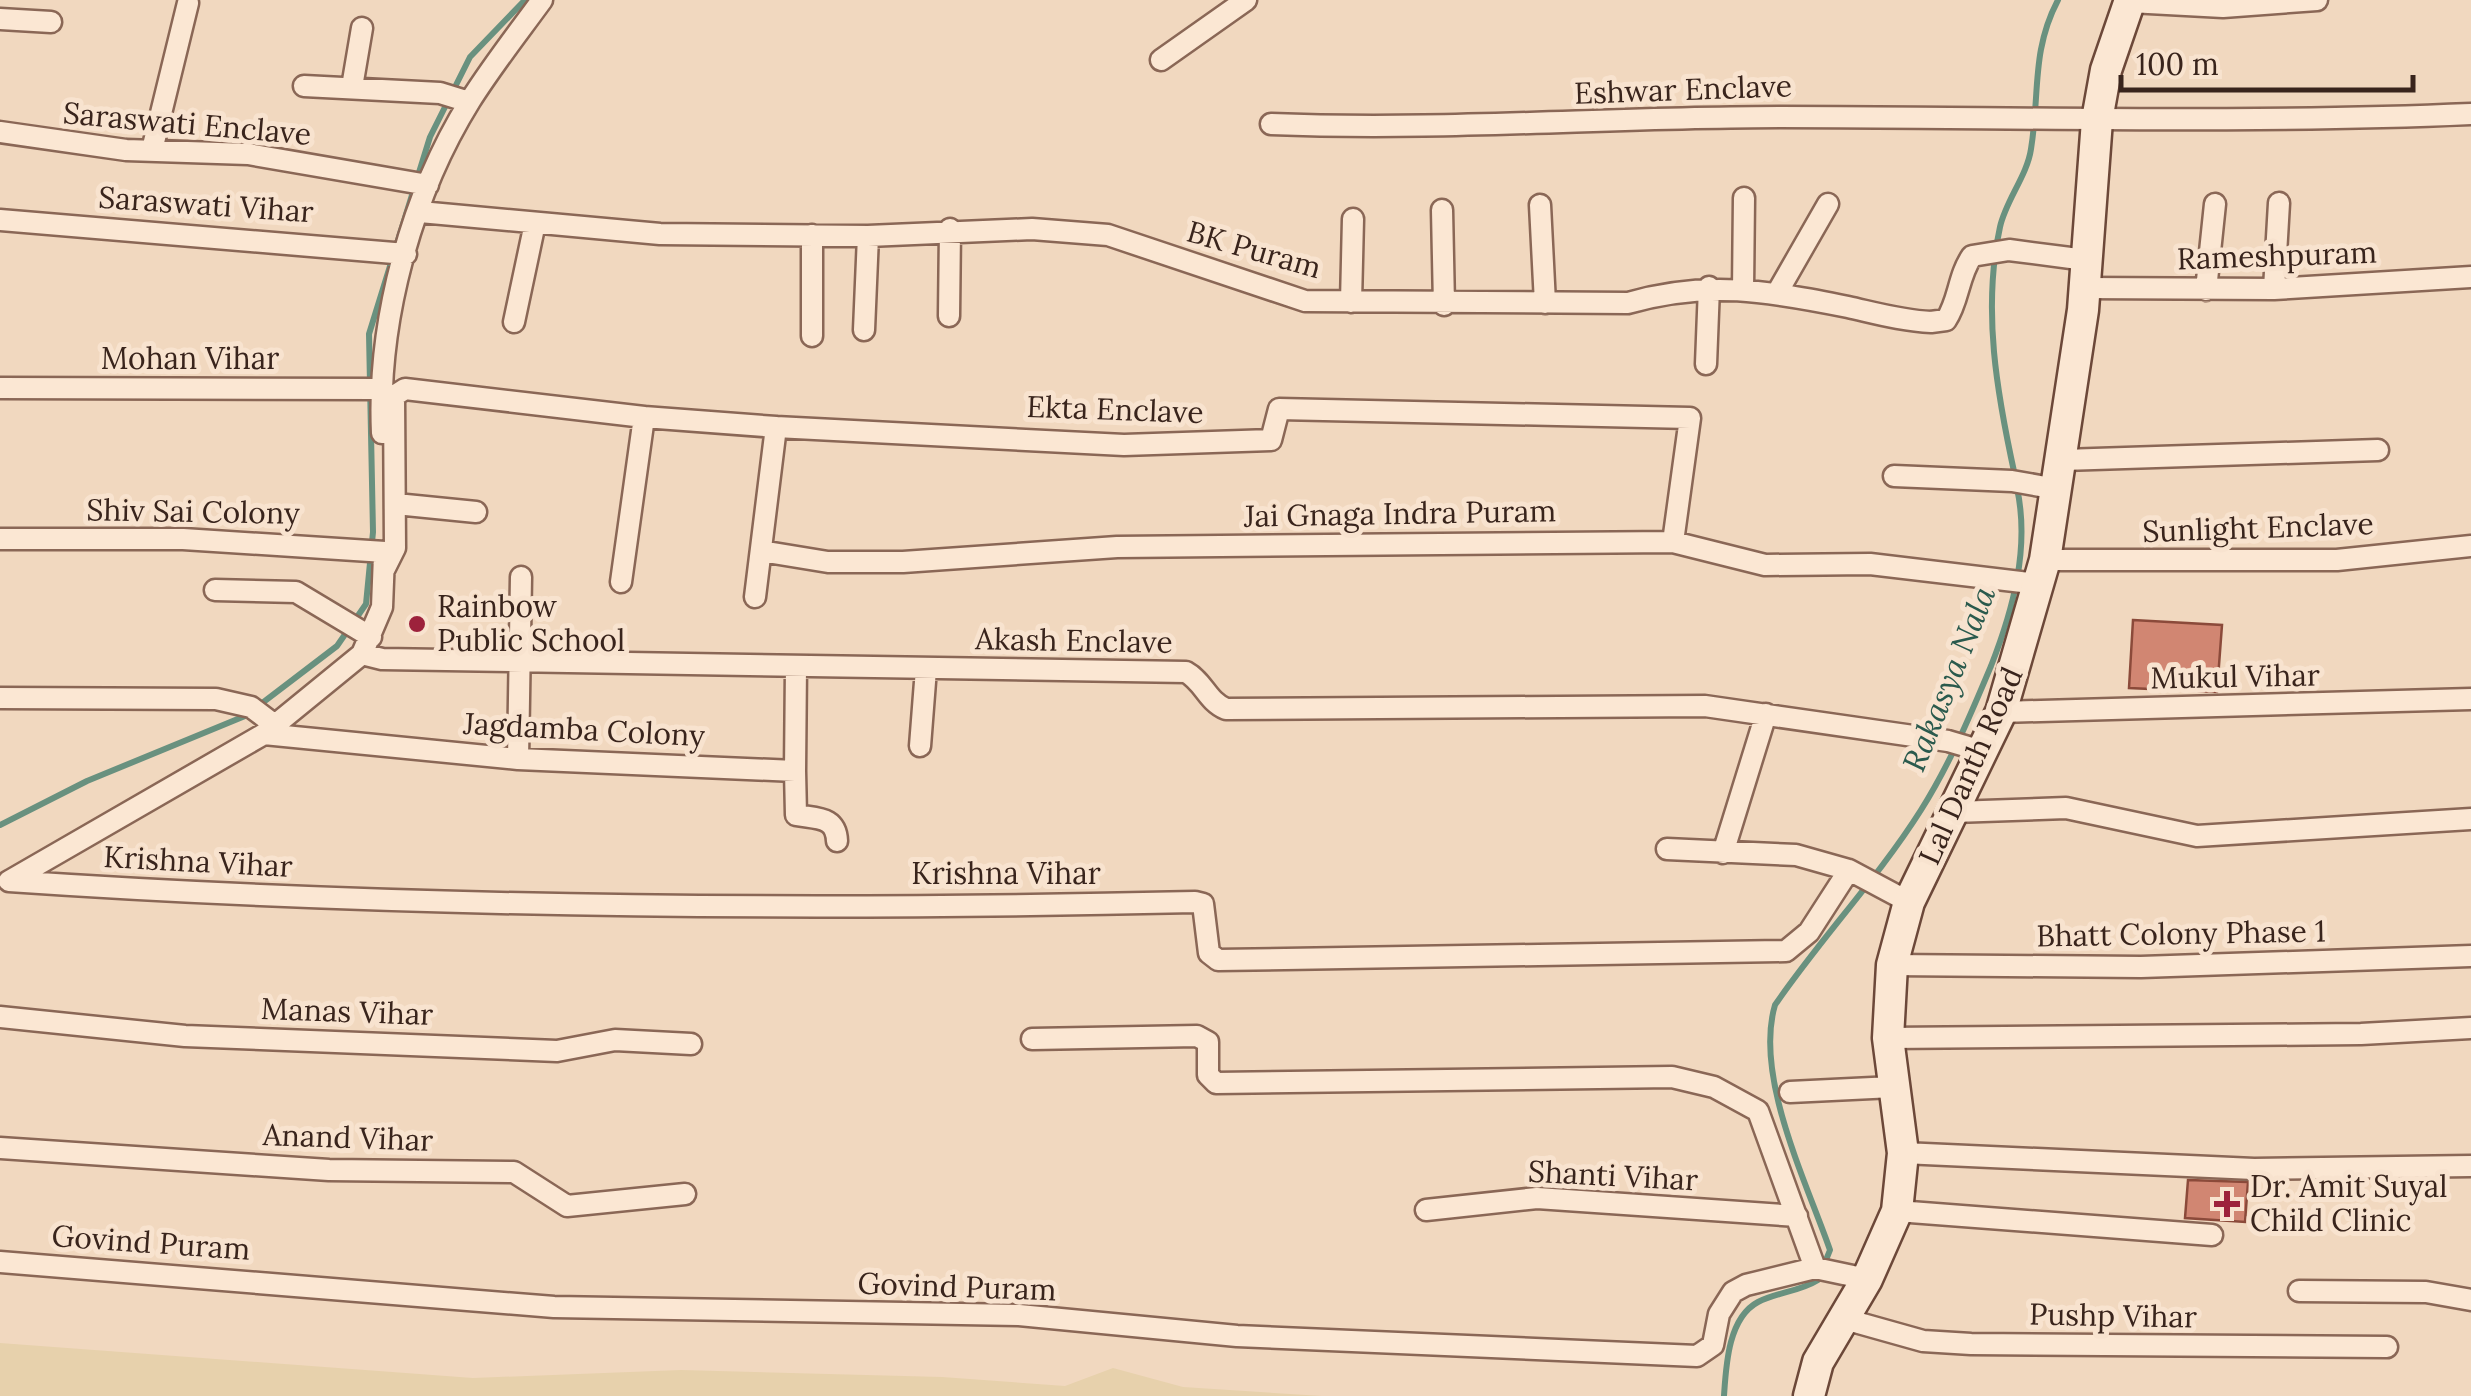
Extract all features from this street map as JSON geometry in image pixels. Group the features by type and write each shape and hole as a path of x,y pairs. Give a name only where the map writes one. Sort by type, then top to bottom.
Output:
{"street":[{"path":"5,883 263,719 360,634 382,607 377,390 398,252 420,212 418,183 456,97 542,0"},
{"path":"1161,60 1246,0"},
{"path":"2130,1 2223,7 2317,0"},
{"name":"Lal Danth Road","path":"1809,1396 1818,1362 1868,1278 1897,1211 1903,1153 1888,1038 1892,966 1909,902 1954,812 1965,746 2001,712 2030,576 2060,474 2085,274 2097,120 2106,70 2130,1"},
{"path":"152,150 188,2"},
{"path":"0,19 50,22"},
{"path":"352,88 362,28"},
{"path":"304,86 456,97"},
{"name":"Eshwar Enclave","path":"1272,124 1380,128 1734,117 2097,120 2471,114"},
{"name":"Saraswati Enclave","path":"0,132 152,150 248,154 418,183"},
{"path":"1742,290 1744,198"},
{"path":"2274,289 2279,202"},
{"path":"1777,293 1828,204"},
{"path":"2206,290 2215,204"},
{"path":"1540,205 1545,303"},
{"path":"1442,210 1444,305"},
{"name":"BK Puram","path":"420,212 660,234 868,236 1032,228 1108,235 1305,300 1351,302 1628,302 1676,288 1709,288 1777,293 1916,321 1946,320 1972,256 2000,250 2085,274"},
{"path":"1351,302 1353,219"},
{"name":"Saraswati Vihar","path":"0,220 398,252"},
{"path":"514,322 535,223"},
{"path":"949,316 950,229"},
{"path":"812,235 812,336"},
{"path":"864,330 868,236"},
{"name":"Rameshpuram","path":"2085,274 2206,290 2471,276"},
{"path":"1706,364 1709,288"},
{"name":"Mohan Vihar","path":"0,388 377,390"},
{"path":"377,390 396,504 394,548 378,556"},
{"name":"Ekta Enclave","path":"377,390 463,392 644,417 776,427 1160,444 1271,440 1279,409 1690,418 1673,542"},
{"path":"621,582 644,417"},
{"path":"755,597 776,427"},
{"path":"1894,476 2016,482 2060,474 2378,450"},
{"path":"396,504 476,512"},
{"name":"Shiv Sai Colony","path":"0,539 182,539 378,556"},
{"name":"Jai Gnaga Indra Puram","path":"761,551 828,562 902,562 1117,546 1673,542 1764,564 1870,564 2030,576"},
{"name":"Sunlight Enclave","path":"2030,576 2338,560 2471,546"},
{"path":"518,760 521,577"},
{"path":"215,590 296,592 360,634"},
{"name":"Akash Enclave","path":"360,634 382,659 1186,672 1198,679 1213,703 1226,709 1686,706 1766,714 1965,746"},
{"path":"796,666 796,815 830,821 836,828 837,841"},
{"path":"920,746 926,668"},
{"name":"Jagdamba Colony","path":"0,698 216,699 263,719 518,760 795,772"},
{"name":"Mukul Vihar","path":"2001,712 2471,699"},
{"path":"1723,853 1766,714"},
{"path":"1954,812 2066,808 2197,836 2471,820"},
{"path":"1667,849 1796,855 1852,871 1909,902"},
{"name":"Krishna Vihar","path":"5,883 233,896 1030,906 1195,902 1203,904 1209,954 1218,960 1786,951 1809,932 1852,871"},
{"name":"Bhatt Colony Phase 1","path":"1892,966 2141,967 2471,956"},
{"name":"Manas Vihar","path":"0,1017 185,1036 557,1051 615,1040 691,1044"},
{"path":"1888,1038 2361,1034 2471,1028"},
{"path":"1032,1040 1197,1036 1208,1042 1208,1075 1216,1083 1672,1077 1714,1087 1758,1110 1815,1268"},
{"path":"1790,1092 1894,1087"},
{"name":"Anand Vihar","path":"0,1148 329,1170 514,1172 567,1206 685,1194"},
{"path":"1903,1153 2254,1168 2471,1166"},
{"name":"Shanti Vihar","path":"1426,1210 1538,1198 1796,1216"},
{"path":"1897,1211 2212,1236"},
{"name":"Govind Puram","path":"0,1262 554,1307 1019,1315 1237,1336 1697,1356 1713,1344 1719,1314 1733,1292 1815,1268 1868,1278"},
{"path":"2299,1291 2426,1292 2471,1300"},
{"name":"Pushp Vihar","path":"1842,1318 1923,1341 1955,1343 2157,1348 2387,1346"}],"shaded area":[{"path":"0,1343 473,1378 681,1370 942,1377 1065,1386 1113,1368 1183,1387 1322,1396 0,1396"}],"building":[{"path":"2133,620 2222,625 2217,692 2129,688"},
{"path":"2188,1180 2248,1182 2245,1222 2185,1218"}],"waterway":[{"path":"0,825 87,781 245,716 337,646 366,604 373,532 369,334 430,137 470,57 525,0"},
{"name":"Rakasya Nala","path":"2015,476 1994,352 1992,289 2000,227 2029,159 2040,55 2058,0"},
{"name":"Rakasya Nala","path":"1724,1396 1730,1344 1740,1319 1758,1302 1818,1280 1830,1250 1777,1096 1770,1033 1775,1005 1904,835 1959,740 1991,666 2012,601 2022,533 2017,488"}],"place":[{"name":"Rainbow Public School","path":"417,624"},
{"name":"Dr. Amit Suyal Child Clinic","path":"2227,1204"}]}
